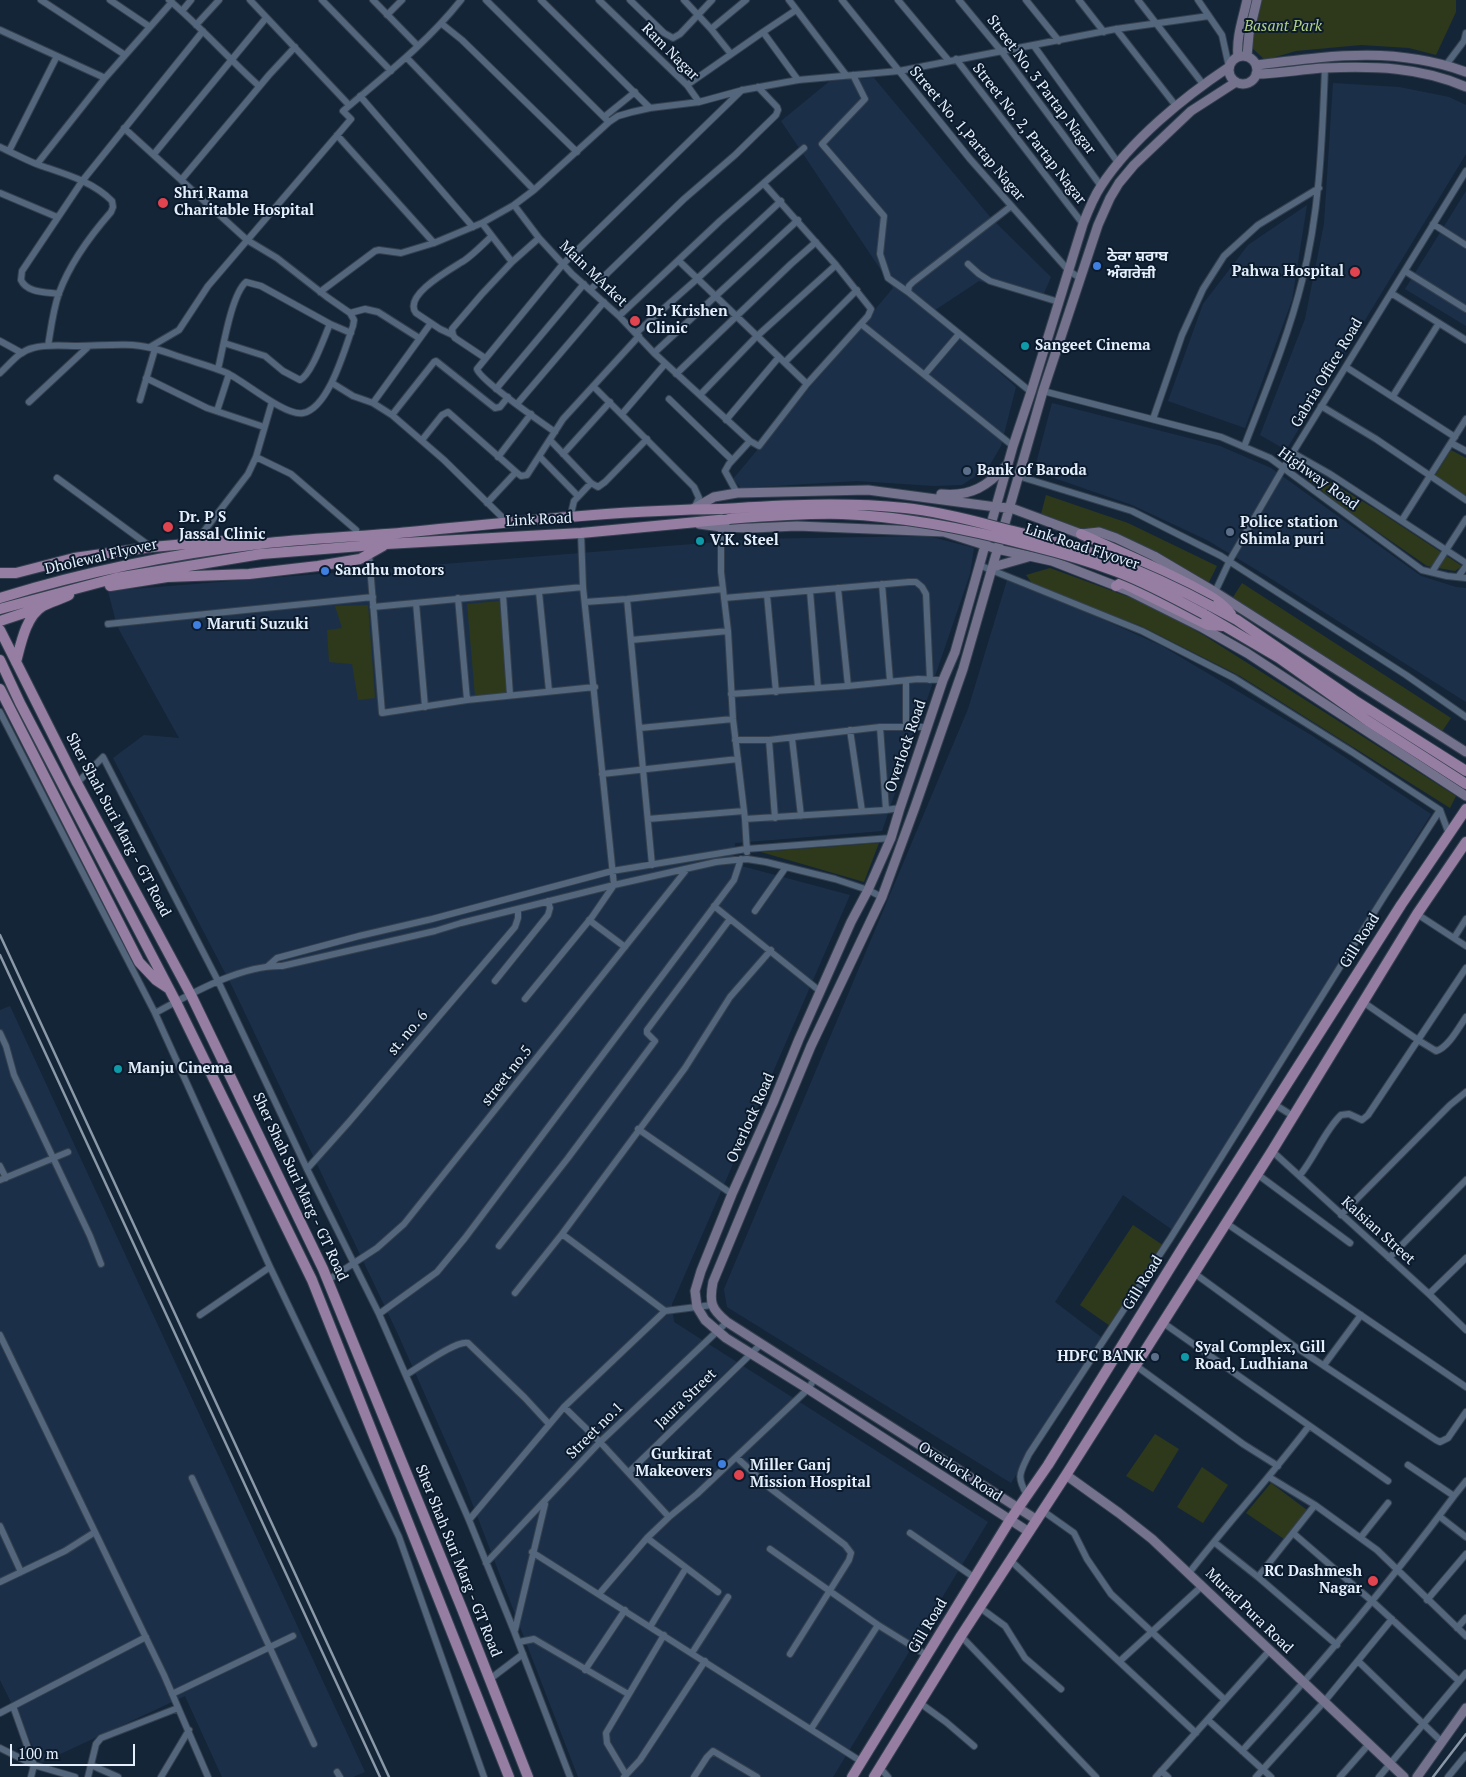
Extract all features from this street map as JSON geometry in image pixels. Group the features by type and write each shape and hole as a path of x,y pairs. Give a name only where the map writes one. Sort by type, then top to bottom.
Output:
{"main road":[{"name":"Link Road Flyover","path":"693,509 722,509 785,504 847,504 906,508 947,514 1102,556 1169,584 1237,620 1362,705 1466,771"},
{"name":"Link Road","path":"387,539 507,523 693,509"},
{"name":"Link Road Flyover","path":"694,523 779,514 841,514 900,518 960,528 1046,549 1116,571 1142,582 1226,626 1279,658 1368,721 1466,784"},
{"name":"Link Road","path":"387,539 581,533 694,523"},
{"path":"0,579 74,558 152,548 373,529 387,539"},
{"path":"1082,534 1170,574 1211,596 1225,606 1237,620"},
{"path":"0,621 73,594 112,586 167,577 249,574 360,559 367,545 387,539"},
{"name":"Dholewal Flyover","path":"0,609 116,578 153,571 261,554 367,545 387,539"},
{"name":"Dholewal Flyover","path":"0,598 85,574 160,558 259,544 367,545"},
{"path":"0,573 16,573"},
{"path":"1121,585 1208,625 1226,626"},
{"path":"16,662 23,636 33,616 42,607"},
{"name":"Sher Shah Suri Marg - GT Road","path":"0,630 77,783 191,995 328,1280 528,1777"},
{"name":"Sher Shah Suri Marg - GT Road","path":"0,660 20,703 176,1002 312,1280 509,1777"},
{"path":"0,689 139,962 156,980 168,988"},
{"name":"Gill Road","path":"852,1777 1010,1520 1400,905 1466,809"},
{"path":"874,1777 961,1636 1272,1151 1417,914 1466,842"}],"street":[{"path":"41,0 125,55"},
{"path":"110,0 150,27"},
{"path":"182,11 191,0"},
{"path":"196,25 219,0"},
{"path":"250,0 349,105"},
{"path":"322,0 391,71"},
{"path":"373,0 418,46"},
{"path":"387,15 402,0"},
{"path":"140,400 153,348 179,330 208,286 351,119 343,111 407,58 442,24 461,0"},
{"path":"486,0 607,119"},
{"path":"541,0 650,108"},
{"name":"Ram Nagar","path":"600,0 687,85 699,102"},
{"name":"Ram Nagar","path":"630,0 671,38 676,37 712,0"},
{"path":"684,0 731,54"},
{"path":"711,29 746,0"},
{"path":"789,0 850,75 865,99 822,144 884,216 880,254 888,278 908,292 1031,392"},
{"name":"Street No. 1,Partap Nagar","path":"842,0 1010,207 1069,271 1080,278"},
{"name":"Street No. 2, Partap Nagar","path":"898,0 952,60 1083,224"},
{"name":"Street No. 3 Partap Nagar","path":"959,0 1002,52 1101,186"},
{"path":"1026,0 1059,41"},
{"path":"1079,0 1104,32"},
{"path":"1138,0 1203,84"},
{"path":"1198,0 1222,35 1230,76 1236,82 1246,83 1254,78 1256,70 1254,61 1242,57 1234,59 1229,66"},
{"path":"1242,57 1237,46 1238,34 1247,0"},
{"path":"1242,57 1257,0"},
{"path":"37,164 105,78 170,1 259,86"},
{"path":"687,85 796,10"},
{"path":"607,119 650,108 699,102 743,90 798,80 899,71 1116,29 1209,16"},
{"path":"154,154 266,18"},
{"path":"442,24 462,40 577,152"},
{"path":"1116,29 1176,106"},
{"path":"0,30 105,78"},
{"path":"59,294 34,290 23,284 21,276 27,262 83,180 203,31"},
{"path":"763,32 798,80"},
{"path":"1446,65 1464,41 1466,33"},
{"path":"1034,46 1118,164"},
{"path":"182,179 259,86 295,47"},
{"path":"1256,70 1308,58 1363,54 1405,57 1446,65 1466,72"},
{"path":"9,151 57,56"},
{"path":"407,58 534,190"},
{"name":"Overlock Road","path":"1029,1532 808,1389 750,1354 716,1330 705,1320 697,1307 695,1291 701,1271 732,1194 851,922 868,890 891,838 943,680 955,652 1013,446 1083,224 1101,186 1118,164 1176,106 1229,66"},
{"path":"1256,70 1274,74 1325,68 1413,70 1447,78 1466,87"},
{"path":"1244,447 1288,331 1303,279 1319,188 1325,68"},
{"name":"Overlock Road","path":"1040,1515 1018,1508 726,1322 712,1305 711,1294 713,1282 811,1046 882,896 963,669 997,549 1011,508 1018,476 1043,391 1098,225 1119,183 1134,165 1191,111 1236,82"},
{"path":"590,290 684,199 734,156 776,115 778,110 775,104 758,87"},
{"path":"555,432 496,389 477,371 485,358 563,264 743,90"},
{"path":"320,292 375,251 401,253 473,227 514,205 577,152 635,92"},
{"path":"360,96 473,227"},
{"path":"0,373 22,353 33,348 48,346 127,345 153,348 229,374 272,402 295,413 303,413 312,409 332,383 351,333 354,320 350,313 277,258 247,240 124,128"},
{"path":"337,135 434,242"},
{"path":"0,147 37,164 83,180 112,201 111,212 84,246 66,278 59,294 48,346"},
{"path":"619,316 720,221 804,148"},
{"name":"Gabria Office Road","path":"1215,592 1230,561 1284,468 1466,171"},
{"path":"737,493 725,471 732,460 750,441 759,446 807,384 870,313 871,309 798,220 764,184"},
{"path":"1154,420 1182,334 1203,290 1224,256 1258,224 1319,188"},
{"path":"0,193 57,218"},
{"path":"422,440 442,415 448,412 516,472 522,476 527,475 563,419 637,335 781,201"},
{"name":"Main MArket","path":"514,205 539,238 563,264 619,316 665,364 750,441"},
{"path":"908,292 909,286 913,282 1010,207"},
{"path":"654,353 798,220"},
{"path":"482,223 512,262"},
{"path":"1433,224 1466,245"},
{"path":"485,358 413,309 414,301 438,276 465,260 492,236"},
{"path":"453,335 452,329 454,325 512,262 539,238"},
{"path":"676,374 816,242"},
{"path":"679,261 807,384"},
{"path":"968,264 990,281 1059,302"},
{"path":"700,395 756,337 836,265"},
{"path":"1405,271 1466,309"},
{"path":"218,370 233,308 242,286 246,282 261,286 330,324 351,333"},
{"path":"496,389 584,284"},
{"path":"785,362 857,290"},
{"path":"1391,293 1466,340"},
{"path":"517,404 604,302"},
{"path":"350,313 366,310 378,312 419,338"},
{"path":"373,403 431,323"},
{"path":"1393,396 1439,323"},
{"path":"224,343 264,356 288,375 300,380 303,379 312,365 330,324"},
{"path":"860,324 1013,446"},
{"path":"925,374 959,334"},
{"path":"0,341 22,353"},
{"path":"29,402 89,346"},
{"path":"726,420 780,357"},
{"path":"392,415 435,361 442,364 495,408 500,407 508,397"},
{"path":"622,414 665,364"},
{"path":"1346,367 1393,396 1466,451"},
{"path":"217,411 229,374"},
{"path":"146,378 196,403 264,427"},
{"path":"332,383 353,396 373,403 392,415 422,440 507,523"},
{"path":"593,386 694,487 699,498 693,509"},
{"name":"Highway Road","path":"1043,391 1221,437 1270,458 1422,570 1466,578"},
{"path":"669,399 732,460"},
{"path":"194,544 244,482 256,458 272,402"},
{"path":"563,454 610,402"},
{"path":"1322,406 1376,439 1466,500"},
{"path":"498,457 531,414"},
{"path":"1402,520 1466,419"},
{"path":"550,440 591,483 598,487 647,439"},
{"path":"1293,454 1330,474 1466,564 1458,577"},
{"path":"540,457 578,496"},
{"path":"256,458 291,474 356,530"},
{"path":"868,490 874,488 892,489 950,495 976,491 994,479 1009,462"},
{"path":"487,503 516,472"},
{"path":"1018,476 1132,512 1230,561 1406,675 1466,717"},
{"path":"57,478 152,548"},
{"path":"570,518 572,505 591,483"},
{"path":"693,509 714,498 737,493 868,490 996,508 1011,508 1082,534 1099,532 1154,556 1215,592 1466,752"},
{"path":"1432,572 1466,519"},
{"path":"694,523 721,527 797,526 944,532 985,546 1052,561 1121,585 1246,653 1466,796"},
{"path":"379,1314 437,1272 448,1259 734,880 744,859 746,849 745,819 731,694 721,527"},
{"path":"525,999 607,898 614,885 595,687 583,587 581,533"},
{"path":"367,545 382,713 466,700 595,687"},
{"path":"993,568 1028,557"},
{"path":"979,565 993,568 1142,631 1234,678 1440,810 1449,834"},
{"path":"724,598 916,582 926,594 930,680"},
{"path":"882,584 890,681"},
{"path":"373,607 583,587"},
{"path":"838,588 848,686"},
{"path":"585,602 724,589"},
{"path":"810,591 818,688"},
{"path":"538,592 549,691"},
{"path":"503,595 510,695"},
{"path":"767,595 776,692"},
{"path":"108,624 373,597"},
{"path":"458,598 466,700"},
{"path":"627,599 652,865"},
{"path":"416,603 425,707"},
{"path":"631,640 728,631"},
{"path":"949,664 963,669"},
{"path":"906,680 906,726"},
{"path":"731,694 776,692 890,681 943,680"},
{"path":"0,712 155,1013 270,1266 399,1537 484,1777"},
{"path":"640,728 733,718"},
{"path":"735,740 792,738 880,727 927,727"},
{"path":"880,727 886,810"},
{"path":"850,730 862,811"},
{"path":"792,738 801,816"},
{"path":"769,740 775,818"},
{"path":"77,783 103,756 218,981 307,1169 379,1314 406,1375 519,1642 570,1777"},
{"path":"602,774 738,760"},
{"path":"745,819 900,808"},
{"path":"1027,1495 1020,1483 1021,1471 1029,1454 1170,1239 1440,810"},
{"path":"648,819 744,811"},
{"path":"268,966 277,958 341,940 432,919 612,871 746,849 891,838"},
{"path":"155,1013 218,981 268,966 282,966 435,931 548,901 716,862 744,859 786,867 835,879 882,896"},
{"path":"755,911 786,867"},
{"name":"street no.5","path":"328,1280 388,1239 404,1224 687,868"},
{"path":"495,981 545,920 550,908 548,901"},
{"path":"714,906 821,992"},
{"name":"st. no. 6","path":"307,1169 515,927 518,909"},
{"path":"1417,914 1466,946"},
{"path":"499,1246 655,1041 646,1030 730,919"},
{"path":"1454,938 1466,919"},
{"path":"589,920 625,947"},
{"path":"514,1293 562,1234 638,1128 685,1068 730,997 770,950"},
{"path":"1300,1175 1335,1121 1341,1115 1349,1114 1362,1120 1368,1116 1466,968"},
{"path":"1363,1002 1432,1049 1439,1050 1446,1044 1466,1017"},
{"path":"0,1033 6,1046 14,1075 90,1236 101,1264"},
{"path":"1341,1215 1450,1105 1466,1092"},
{"path":"1274,1104 1293,1116"},
{"path":"638,1128 732,1194"},
{"name":"Kalsian Street","path":"1272,1151 1466,1330"},
{"path":"0,1166 3,1179 68,1152"},
{"path":"1257,1174 1350,1243"},
{"path":"1389,1258 1466,1180"},
{"path":"1226,1222 1466,1387"},
{"path":"562,1234 666,1312"},
{"path":"1429,1294 1466,1258"},
{"path":"200,1315 270,1266"},
{"path":"1194,1273 1324,1366 1432,1438 1440,1442 1448,1438 1466,1412"},
{"path":"468,1520 564,1407 666,1312 712,1305"},
{"path":"1324,1366 1361,1315"},
{"name":"Street no.1","path":"486,1563 600,1442 726,1322"},
{"path":"1162,1322 1388,1481"},
{"path":"0,1335 146,1637 189,1730 208,1777"},
{"path":"406,1375 454,1345 463,1342 477,1351 549,1424"},
{"name":"Jaura Street","path":"629,1472 761,1344"},
{"path":"1135,1365 1243,1444 1278,1466"},
{"path":"599,1594 647,1538 697,1494 808,1389 815,1378"},
{"path":"564,1407 629,1472 669,1518"},
{"path":"884,1438 892,1426"},
{"path":"1189,1573 1309,1426"},
{"path":"736,1457 770,1488 845,1545 850,1551 850,1556 790,1654"},
{"path":"1408,1465 1454,1496"},
{"name":"Murad Pura Road","path":"1066,1475 1152,1539 1404,1777"},
{"path":"961,1489 969,1477"},
{"path":"1269,1477 1315,1505 1361,1537 1377,1550 1466,1636"},
{"path":"192,1478 314,1744"},
{"path":"1242,1751 1304,1683 1373,1602 1466,1481"},
{"path":"514,1631 545,1502"},
{"path":"1361,1537 1388,1503"},
{"path":"1258,1577 1315,1505"},
{"path":"1040,1515 1074,1533 1087,1559 1111,1594 1225,1700"},
{"path":"1439,1516 1466,1537"},
{"path":"0,1526 22,1572"},
{"path":"0,1582 65,1551 95,1532"},
{"path":"910,1533 975,1578"},
{"path":"1293,1533 1373,1602 1459,1681"},
{"path":"647,1538 718,1592"},
{"path":"1214,1542 1337,1644"},
{"path":"770,1550 878,1625 928,1656"},
{"path":"532,1552 862,1762"},
{"path":"1427,1600 1466,1554"},
{"path":"1010,1560 1196,1733"},
{"path":"650,1627 686,1568"},
{"path":"1120,1661 1202,1586"},
{"path":"692,1653 728,1597"},
{"path":"980,1607 1005,1626 1025,1658 1061,1689"},
{"path":"585,1670 625,1610"},
{"path":"1457,1628 1466,1618"},
{"path":"1256,1777 1324,1702 1392,1619"},
{"path":"811,1729 878,1625"},
{"path":"664,1635 606,1733 605,1738 625,1776 640,1760 705,1661"},
{"path":"172,1694 293,1636"},
{"path":"961,1636 1096,1777"},
{"path":"0,1713 146,1637"},
{"path":"519,1642 534,1639 628,1694"},
{"path":"1156,1777 1270,1650"},
{"path":"490,1679 523,1654"},
{"path":"1358,1660 1442,1742"},
{"path":"1379,1777 1466,1673"},
{"path":"920,1703 974,1746"},
{"path":"12,1706 34,1765 31,1777"},
{"path":"88,1777 96,1744 101,1738 178,1708"},
{"path":"1416,1777 1466,1708"},
{"path":"1208,1720 1271,1777"},
{"path":"161,1777 189,1730"},
{"path":"1340,1777 1369,1744"},
{"path":"0,1748 34,1765 75,1777"},
{"path":"694,1777 713,1751 755,1776"},
{"path":"1448,1777 1465,1757"},
{"path":"91,1765 118,1777"},
{"path":"880,1768 888,1777"},
{"path":"1161,1771 1168,1777"}],"shaded area":[{"path":"874,78 991,218 1051,277 1041,300 979,281 932,312 1016,387 1001,446 988,468 962,485 934,486 857,481 741,488 733,479 893,288 781,121 831,80"},
{"name":"Pahwa Hospital","path":"1333,83 1399,87 1449,97 1466,105 1466,154 1286,450 1260,435 1305,319 1324,224"},
{"path":"1466,191 1466,326 1405,289"},
{"path":"1307,205 1292,300 1245,428 1168,401 1203,304 1248,245"},
{"path":"1052,403 1220,446 1271,468 1421,576 1456,587 1466,588 1466,702 1207,540 1132,505 1034,471"},
{"path":"928,536 974,548 970,574 882,831 735,843 734,864 850,895 672,1304 674,1322 988,1522 833,1777 578,1777 464,1482 397,1332 233,988 113,758 144,735 179,738 117,626 108,591 755,539"},
{"path":"1008,577 1162,646 1311,735 1431,814 1174,1231 1123,1195 1055,1302 1101,1337 1011,1483 727,1307 724,1289 968,709"},
{"path":"10,1006 365,1772 353,1777 222,1777 185,1696 41,1763 0,1680 0,1010"}],"green space":[{"name":"Basant Park","path":"1261,0 1456,0 1456,12 1436,55 1409,48 1361,45 1296,51 1265,60 1251,47"},
{"path":"1451,450 1466,458 1466,498 1433,479"},
{"path":"1316,473 1462,566 1455,571 1427,566 1342,507 1309,480"},
{"path":"1046,495 1128,523 1217,566 1207,586 1119,544 1041,514"},
{"path":"1050,568 1148,604 1205,636 1456,796 1450,808 1240,676 1141,626 1034,586 1026,575"},
{"path":"1242,583 1451,718 1439,736 1230,602"},
{"path":"499,601 513,692 475,696 467,604"},
{"path":"368,605 375,698 358,700 352,664 329,662 327,630 342,628 335,606"},
{"path":"879,843 864,882 761,852"},
{"path":"1133,1225 1167,1248 1113,1328 1080,1305"},
{"path":"1155,1434 1179,1449 1153,1492 1126,1476"},
{"path":"1202,1467 1228,1485 1203,1523 1177,1507"},
{"path":"1271,1483 1307,1510 1284,1539 1246,1513"}],"railway":[{"path":"0,935 389,1777"},
{"path":"0,955 380,1777"},
{"path":"1433,1777 1466,1734"}],"place":[{"name":"Shri Rama Charitable Hospital","path":"163,203"},
{"name":"ਠੇਕਾ ਸ਼ਰਾਬ ਅੰਗਰੇਜ਼ੀ","path":"1097,266"},
{"name":"Pahwa Hospital","path":"1355,272"},
{"name":"Dr. Krishen Clinic","path":"635,321"},
{"name":"Sangeet Cinema","path":"1025,346"},
{"name":"Bank of Baroda","path":"967,471"},
{"name":"Dr. P S Jassal Clinic","path":"168,527"},
{"name":"Police station Shimla puri","path":"1230,532"},
{"name":"V.K. Steel","path":"700,541"},
{"name":"Sandhu motors","path":"325,571"},
{"name":"Maruti Suzuki","path":"197,625"},
{"name":"Manju Cinema","path":"118,1069"},
{"name":"HDFC BANK","path":"1155,1357"},
{"name":"Syal Complex, Gill Road, Ludhiana","path":"1185,1357"},
{"name":"Gurkirat Makeovers","path":"722,1464"},
{"name":"Miller Ganj Mission Hospital","path":"739,1475"},
{"name":"RC Dashmesh Nagar","path":"1373,1581"}]}
